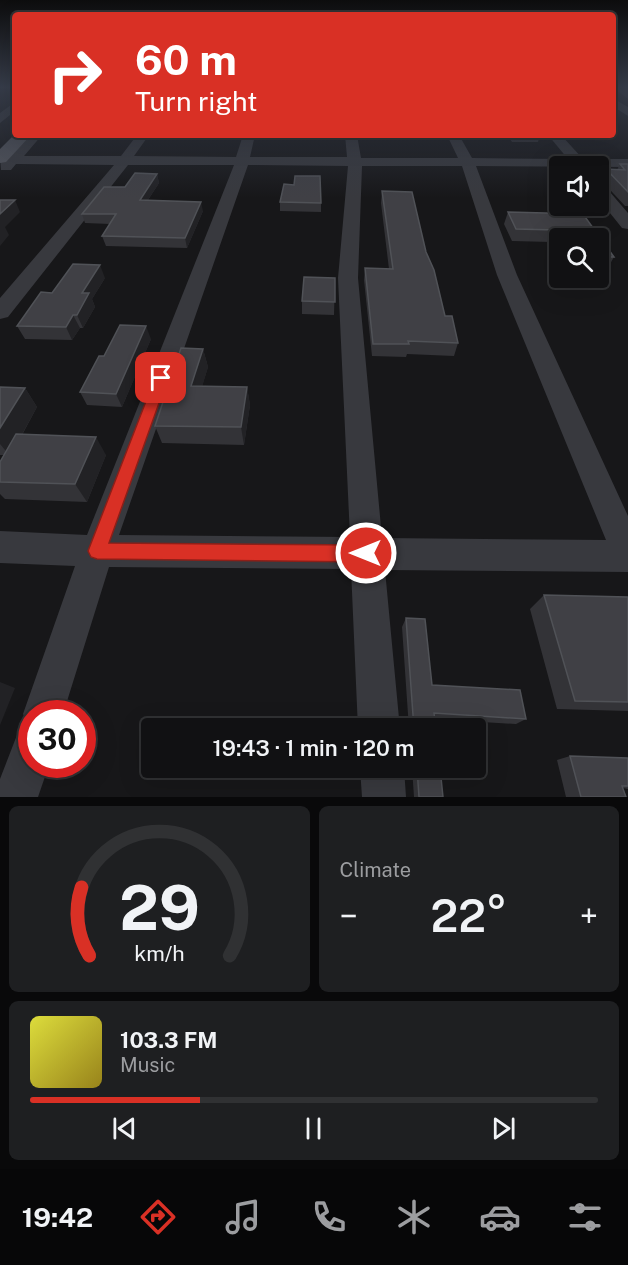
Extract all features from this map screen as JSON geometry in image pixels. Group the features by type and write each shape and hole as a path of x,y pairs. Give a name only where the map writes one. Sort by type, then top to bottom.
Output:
{"main road":[{"path":"4,160 21,138"}],"street":[{"path":"0,174 4,160 32,138"},
{"path":"0,312 28,273 125,161 141,138"},
{"path":"48,700 97,551 242,162 248,138"},
{"path":"351,138 355,162 348,278 378,718"},
{"path":"0,547 97,551 628,555 507,275 468,163 455,138"},
{"path":"557,138 574,156"},
{"path":"4,160 549,164"},
{"path":"609,163 628,163"},
{"path":"609,201 628,224"},
{"path":"16,797 22,778"},
{"path":"382,778 384,797"}],"building":[{"path":"620,164 628,164 628,192 609,172 609,169 625,170"},
{"path":"135,173 157,174 140,200 201,202 185,238 102,236 116,214 82,214 104,187 125,187"},
{"path":"295,176 320,176 321,203 280,202 284,184 294,185"},
{"path":"382,191 412,192 426,252 434,270 445,316 452,316 458,343 408,341 409,344 373,344 365,268 393,269"},
{"path":"0,200 15,200 0,214"},
{"path":"508,212 549,213 549,216 584,216 593,228 549,228 549,230 516,229"},
{"path":"73,264 100,265 82,293 89,293 77,315 73,315 66,327 17,326 41,292 52,293"},
{"path":"304,277 335,278 335,302 302,301"},
{"path":"120,325 146,326 116,394 80,392 99,356 104,356"},
{"path":"181,348 203,349 191,386 247,387 241,427 155,426"},
{"path":"0,387 25,388 0,428"},
{"path":"16,434 96,437 75,484 0,482 0,462"},
{"path":"544,595 628,597 628,702 575,701"},
{"path":"406,618 425,619 432,685 520,690 526,719 434,713 435,718 413,718"},
{"path":"570,756 628,758 628,786 622,786 626,797 581,797"},
{"path":"418,778 441,778 443,797 419,797"}],"route":[{"path":"161,378 97,551 366,553"}]}
